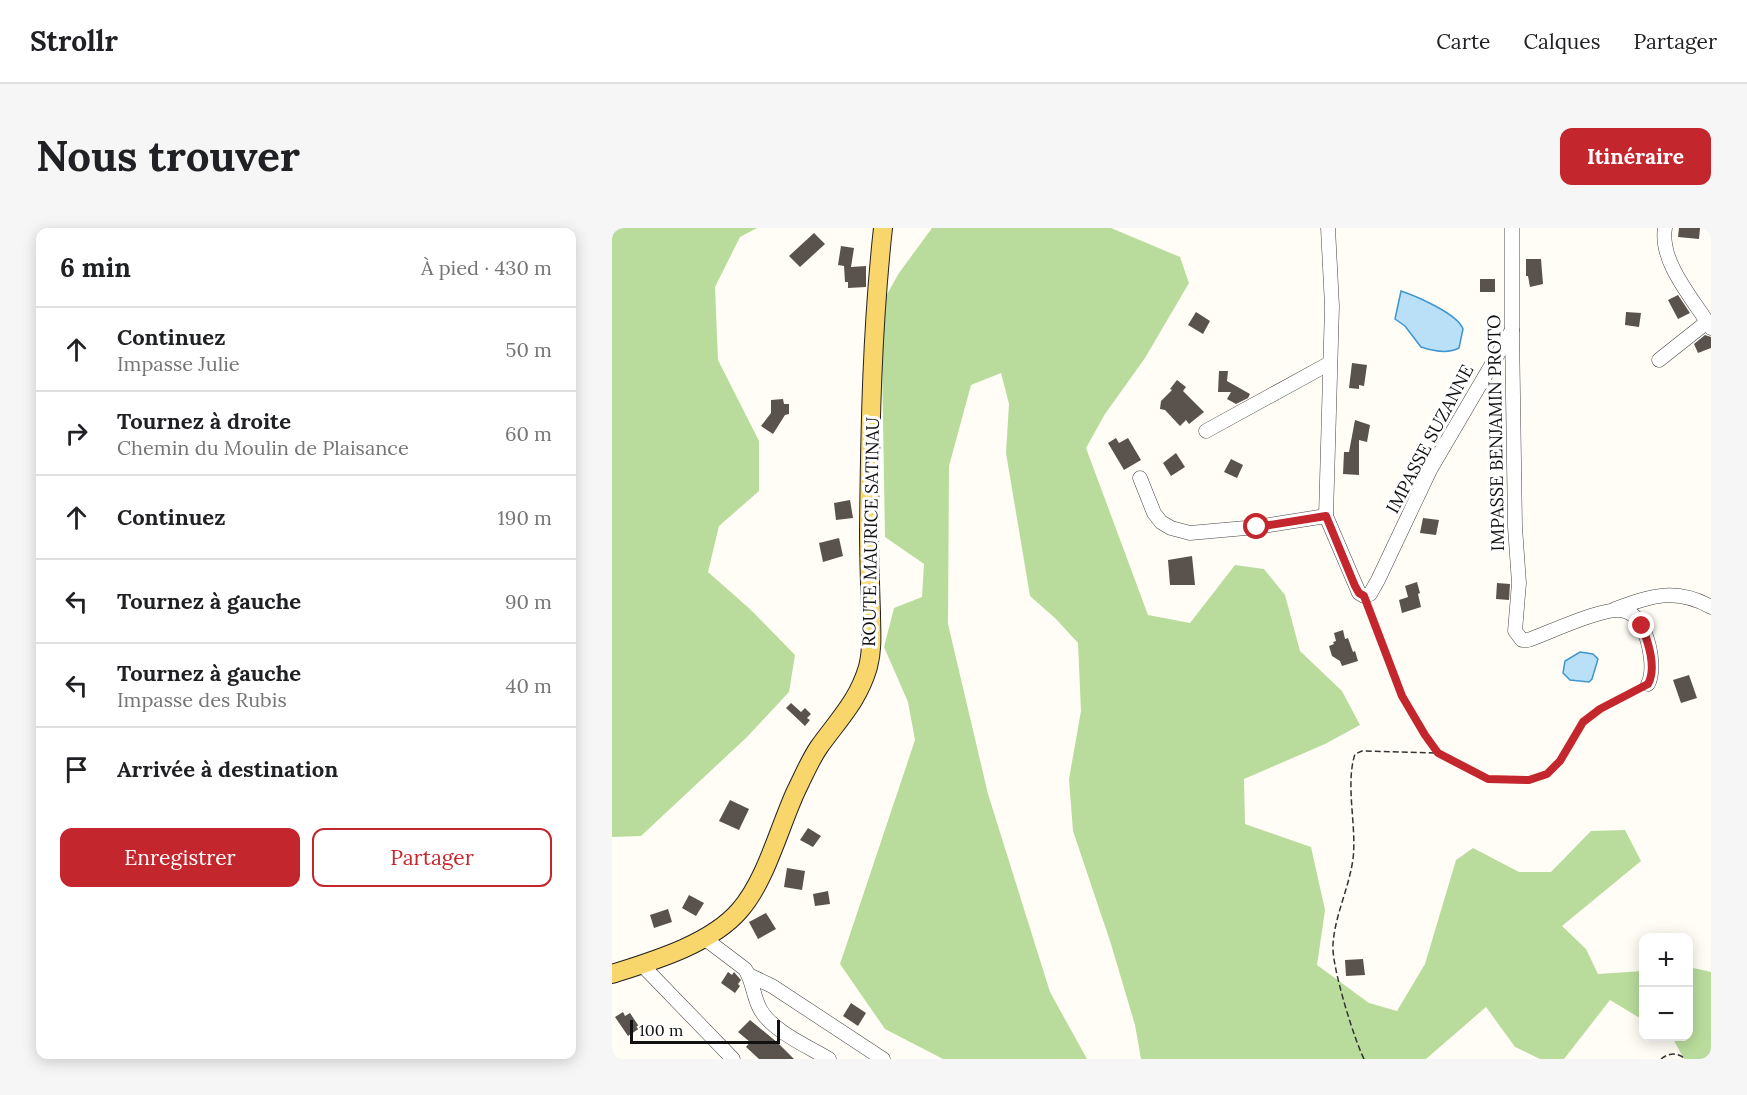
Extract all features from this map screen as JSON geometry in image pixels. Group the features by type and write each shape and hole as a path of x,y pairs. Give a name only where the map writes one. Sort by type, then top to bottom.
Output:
{"main road":[{"name":"ROUTE MAURICE SATINAU","path":"612,974 704,938 730,921 753,891 796,791 818,749 859,693 868,665 871,644 869,532 875,298 883,228"}],"street":[{"name":"IMPASSE BENJAMIN PROTO","path":"1512,228 1515,527 1518,583 1515,631 1521,640 1528,640 1610,610"},
{"path":"1659,360 1709,325 1668,261 1663,239 1665,228"},
{"path":"1324,230 1332,306 1326,516 1355,586 1364,596"},
{"name":"IMPASSE SUZANNE","path":"1364,596 1370,594 1378,580 1430,470 1512,330"},
{"path":"1206,431 1330,363"},
{"path":"1140,478 1154,513 1161,522 1171,528 1190,533 1257,527 1326,516"},
{"path":"1610,610 1638,600 1673,594 1686,596 1711,607"},
{"path":"1610,610 1626,611 1633,615 1642,626 1648,644 1652,677 1648,684"},
{"path":"704,938 745,969 759,1006 773,1025 829,1059"},
{"path":"642,964 733,1059"},
{"path":"749,975 771,986 884,1059"}],"path":[{"path":"1364,596 1402,696 1438,753"},
{"path":"1364,1059 1349,1016 1332,945 1353,859 1353,761 1355,754 1362,751 1438,753 1488,779 1529,780 1547,774 1560,761 1583,722 1600,709 1648,684"},
{"path":"1660,1059 1673,1054 1682,1055 1685,1059"}],"green space":[{"path":"612,228 757,228 740,237 715,287 718,360 759,441 759,491 719,526 708,572 751,610 795,655 789,692 747,737 641,836 612,837"},
{"path":"932,228 1111,228 1180,257 1189,283 1145,358 1105,414 1086,448 1148,615 1190,623 1235,565 1264,569 1285,595 1300,651 1342,691 1360,725 1325,744 1244,779 1245,824 1311,847 1325,910 1317,965 1369,1003 1397,1011 1425,964 1456,860 1473,848 1519,872 1551,872 1591,831 1625,830 1641,861 1562,926 1586,949 1598,974 1639,971 1639,1018 1610,1000 1564,1059 1540,1059 1515,1047 1486,1007 1426,1059 1141,1059 1135,1025 1111,944 1073,831 1069,779 1081,711 1078,643 1030,596 1006,453 1009,404 1001,373 971,385 949,466 948,624 988,794 1050,992 1087,1059 943,1059 885,1029 840,964 915,740 908,702 884,647 894,608 922,597 924,564 885,537 881,305 899,273"},
{"path":"1693,968 1711,972 1711,1059 1684,1059 1674,1041 1693,1041"}],"water":[{"path":"1401,291 1436,306 1460,323 1463,329 1459,348 1440,351 1421,347 1405,326 1395,319"},
{"path":"1580,652 1593,654 1598,659 1589,682 1570,680 1563,673 1565,661"}],"building":[{"path":"1679,228 1700,228 1699,239 1678,237"},
{"path":"814,233 825,244 800,267 789,256"},
{"path":"841,246 854,248 851,267 866,266 866,287 848,288 848,282 845,282 844,266 838,265"},
{"path":"1526,259 1541,259 1543,284 1530,287 1528,276 1526,276"},
{"path":"1480,279 1495,279 1495,292 1480,292"},
{"path":"1678,295 1690,313 1678,319 1668,300"},
{"path":"1196,312 1210,321 1203,334 1188,325"},
{"path":"1626,312 1641,313 1639,327 1625,325"},
{"path":"1705,335 1711,337 1711,348 1698,353 1694,344"},
{"path":"1352,363 1367,365 1364,386 1359,385 1359,389 1349,388"},
{"path":"1219,371 1228,371 1227,381 1250,394 1248,398 1236,404 1227,399 1231,392 1218,392"},
{"path":"1177,380 1186,387 1183,391 1204,412 1189,424 1186,420 1180,426 1165,410 1160,409 1161,401 1172,390 1170,389"},
{"path":"783,399 784,404 789,404 789,414 785,415 773,434 761,426 771,413 771,400"},
{"path":"1355,420 1370,425 1367,442 1359,440 1359,475 1343,474 1344,452 1349,452"},
{"path":"1116,438 1119,443 1128,438 1141,460 1124,470 1108,443"},
{"path":"1176,453 1185,467 1171,476 1163,463"},
{"path":"1231,459 1243,465 1237,478 1224,472"},
{"path":"850,500 853,518 836,520 834,503"},
{"path":"1423,518 1439,520 1436,535 1420,533"},
{"path":"839,538 843,556 823,562 819,543"},
{"path":"1192,556 1195,585 1170,585 1168,560"},
{"path":"1417,582 1421,607 1402,613 1399,600 1408,597 1405,586"},
{"path":"1497,583 1510,584 1509,600 1496,599"},
{"path":"1343,630 1345,639 1348,638 1358,661 1342,666 1340,661 1332,656 1329,646 1336,641 1334,633"},
{"path":"1689,675 1697,698 1681,703 1673,680"},
{"path":"791,703 801,712 805,708 811,714 805,726 786,708"},
{"path":"730,800 749,809 739,830 719,821"},
{"path":"808,828 821,836 813,847 800,840"},
{"path":"787,868 805,871 802,890 784,887"},
{"path":"828,891 830,904 815,906 813,894"},
{"path":"689,895 704,903 696,916 682,908"},
{"path":"668,909 672,922 654,928 650,915"},
{"path":"766,913 776,929 758,939 749,922"},
{"path":"1363,959 1365,975 1346,976 1345,960"},
{"path":"728,972 732,975 734,972 741,980 735,993 721,983"},
{"path":"851,1003 866,1013 858,1026 843,1016"},
{"path":"623,1012 625,1016 630,1013 640,1028 628,1036 615,1017"},
{"path":"750,1020 794,1059 759,1059 746,1047 750,1042 738,1032"}],"route":[{"path":"1257,527 1326,516 1355,586 1364,596 1402,696 1425,735 1438,753 1476,775 1488,779 1529,780 1547,774 1560,761 1583,722 1600,709 1648,684 1652,677 1648,644 1642,626"}]}
